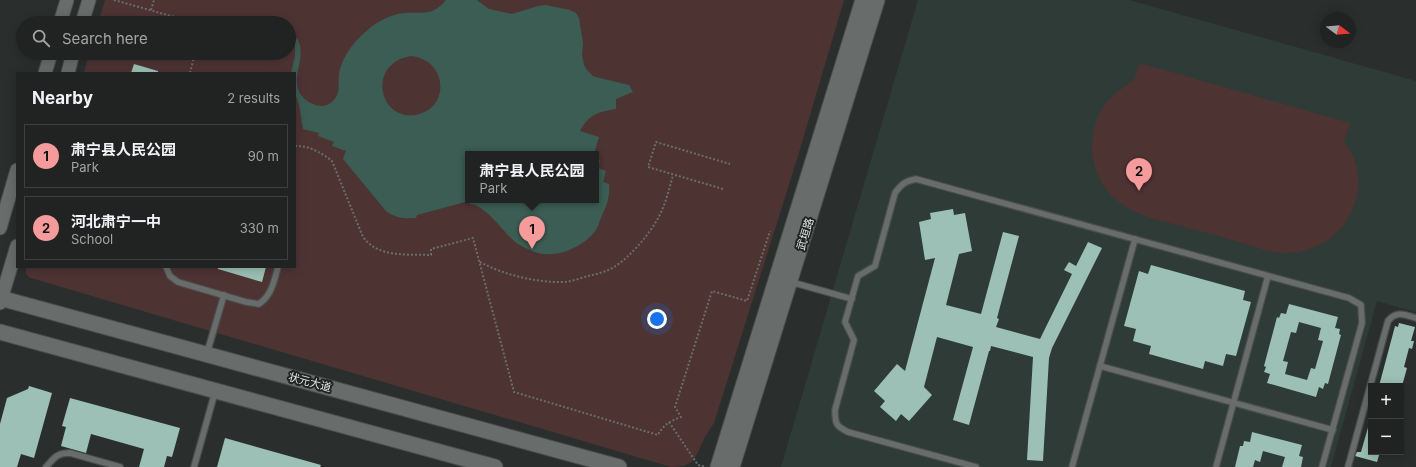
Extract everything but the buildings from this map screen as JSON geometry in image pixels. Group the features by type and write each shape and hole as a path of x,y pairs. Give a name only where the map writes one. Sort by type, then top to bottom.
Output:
{"main road":[{"name":"武垣路","path":"718,467 863,0"},
{"name":"武垣路","path":"732,467 877,0"},
{"name":"状元大道","path":"0,300 207,354 619,467"},
{"path":"0,332 495,467"}],"street":[{"path":"62,16 67,0"},
{"path":"84,16 89,0"},
{"path":"45,72 49,60"},
{"path":"68,72 71,60"},
{"path":"0,228 16,173"},
{"path":"0,300 16,249"}],"lane":[{"path":"976,467 848,432 838,427 835,420 835,410 854,340 846,322 858,276 875,266 895,193 901,184 911,180 916,179 1349,298 1361,305 1362,323 1322,467"},
{"path":"1072,467 1135,239"},
{"path":"166,268 170,276 178,282 246,302 259,304 266,299 271,292 278,268"},
{"path":"1216,467 1268,276"},
{"path":"790,281 852,299"},
{"path":"207,354 224,296"},
{"path":"1349,467 1388,321 1394,315 1399,314 1416,318"},
{"path":"1100,366 1333,430"},
{"path":"194,467 215,391"},
{"path":"46,467 57,455 70,453 120,467"}],"path":[{"path":"114,0 172,16"},
{"path":"151,10 154,0"},
{"path":"190,72 193,60"},
{"path":"723,189 648,168 656,142 730,164"},
{"path":"296,146 311,149 324,154 332,161 363,237 372,247 388,253 431,255 431,249 473,238 514,392 658,435 661,429 669,422 681,417 675,407 712,291 748,301 770,231"},
{"path":"480,262 493,269 532,279 551,282 566,282 601,273 614,267 630,254 644,238 657,220 663,207 673,175"},
{"path":"669,422 698,465 706,467"}],"shaded area":[{"path":"105,0 844,0 798,156 714,423 705,437 697,455 691,463 671,467 30,278 26,274 26,268 296,268 296,72 84,72 87,60 296,60 296,16 100,16"},
{"path":"446,0 477,0 489,9 512,14 546,5 570,10 576,13 579,18 583,43 582,55 584,65 587,70 593,76 629,85 633,92 616,99 616,109 599,113 591,117 583,125 580,131 599,137 595,151 465,151 465,202 417,215 416,218 397,217 386,211 343,159 346,151 332,146 334,142 318,136 319,133 303,129 296,96 296,72 291,72 294,60 296,60 296,40 297,38 301,51 297,78 298,89 310,103 321,106 327,105 332,102 337,95 339,73 347,53 365,32 377,23 391,16 405,13 424,13 435,10","holes":["411,56 424,59 433,66 438,75 440,85 439,95 434,104 426,111 415,115 402,114 393,109 386,100 383,90 383,79 388,69 397,61"]},
{"path":"918,0 1129,0 1416,81 1416,312 1377,301 1331,467 781,467"},
{"path":"1140,63 1350,123 1344,142 1353,155 1357,170 1358,186 1355,202 1350,215 1343,226 1324,243 1312,248 1300,252 1273,252 1142,215 1131,210 1113,197 1098,176 1092,152 1092,139 1099,114 1109,99 1134,80"},
{"path":"599,168 606,171 603,182 609,184 607,202 596,230 583,243 575,248 557,254 539,253 520,245 514,241 481,208 470,204 599,203"}],"place":[{"name":"河北肃宁一中","path":"1139,191"},
{"name":"肃宁县人民公园","path":"532,249"}]}
